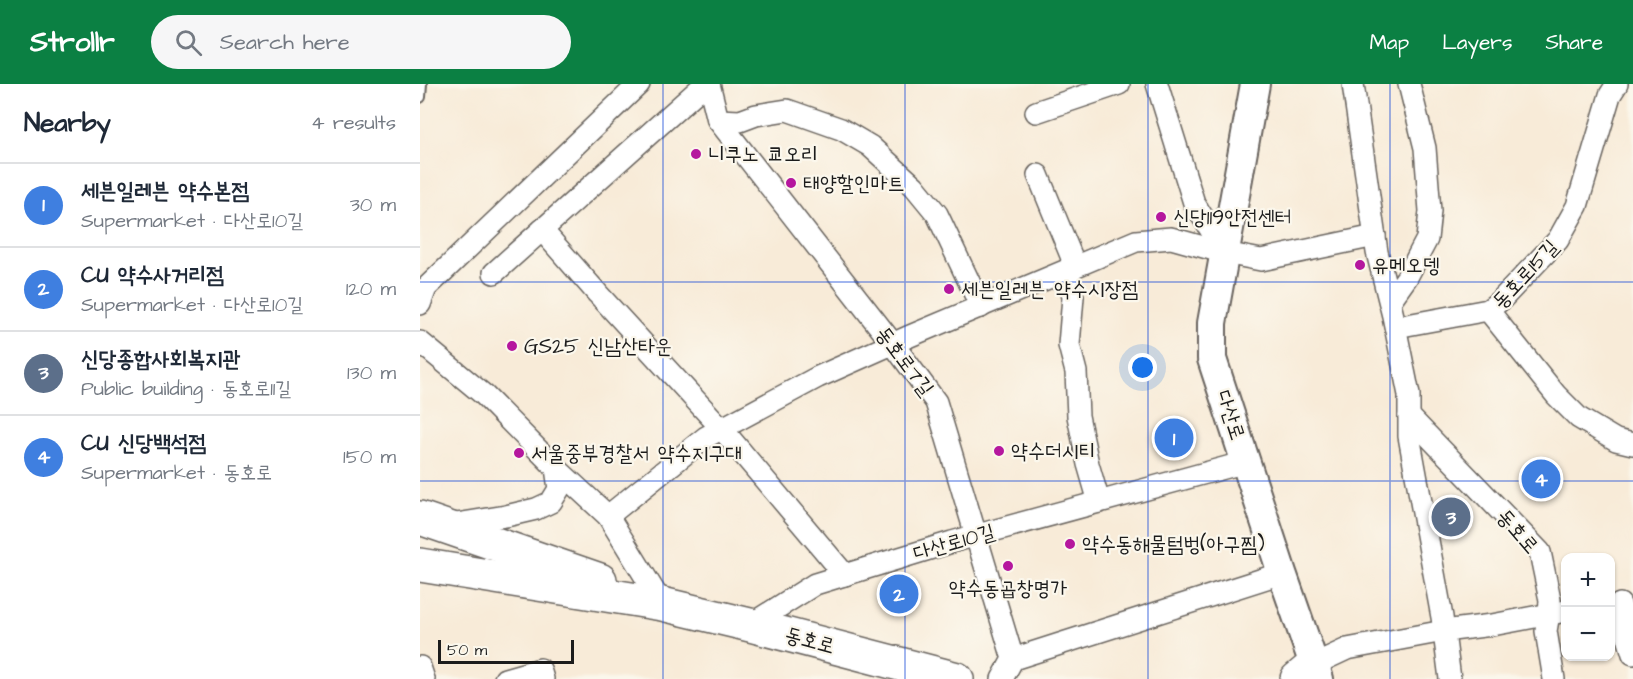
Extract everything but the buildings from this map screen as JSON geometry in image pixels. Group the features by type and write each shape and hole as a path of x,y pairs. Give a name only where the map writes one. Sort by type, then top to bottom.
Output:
{"main road":[{"name":"다산로","path":"1255,84 1212,322 1212,359 1282,573 1310,674"},
{"name":"동호로","path":"432,522 571,569 662,604"},
{"name":"동호로","path":"420,565 662,604 957,679"}],"street":[{"path":"420,304 426,288 639,84"},
{"name":"동호로7길","path":"494,273 707,84 718,120 936,402 1013,659"},
{"path":"1036,112 1119,84"},
{"path":"1157,84 1194,203 1225,254"},
{"path":"1353,84 1377,252 1396,327 1409,395 1409,436 1444,632 1450,679"},
{"path":"1390,301 1407,277 1426,239 1430,211 1425,148 1409,84"},
{"name":"동호로15길","path":"1617,84 1610,95 1577,206 1558,240 1501,300 1488,310 1556,395 1579,418 1616,440 1633,444"},
{"path":"718,120 740,121 756,115 787,110 841,129 870,146 914,186 937,214 981,307"},
{"path":"1038,175 1072,258 1069,345 1076,372 1078,416 1099,502"},
{"path":"542,230 722,429 845,575"},
{"path":"608,516 706,437 818,377 1136,241 1171,238 1225,254 1261,260 1375,236"},
{"path":"1396,327 1488,310"},
{"path":"420,342 484,395 555,468 608,516 662,604"},
{"name":"동호로","path":"1409,416 1540,552 1550,600 1557,613 1546,631 1554,679"},
{"name":"다산로10길","path":"750,625 815,584 976,536 1246,462"},
{"path":"432,522 506,516 536,509 551,502 559,489 555,468"},
{"path":"1002,679 1013,659 1282,573"},
{"path":"1621,604 1633,654"},
{"path":"1310,674 1347,649 1557,613"},
{"path":"420,667 424,679"},
{"path":"505,679 540,669 543,679"}],"lane":[{"path":"420,97 421,84"}],"place":[{"name":"니쿠노 쿄오리","path":"696,154"},
{"name":"태양할인마트","path":"791,183"},
{"name":"신당119안전센터","path":"1161,217"},
{"name":"유메오뎅","path":"1360,265"},
{"name":"세븐일레븐 약수시장점","path":"949,289"},
{"name":"GS25 신남산타운","path":"512,346"},
{"name":"세븐일레븐 약수본점","path":"1174,438"},
{"name":"약수더시티","path":"999,451"},
{"name":"서울중부경찰서 약수지구대","path":"519,453"},
{"name":"CU 신당백석점","path":"1541,479"},
{"name":"신당종합사회복지관","path":"1451,517"},
{"name":"약수동해물텀벙(아구찜)","path":"1070,544"},
{"name":"약수동곱창명가","path":"1008,566"},
{"name":"CU 약수사거리점","path":"899,594"}]}
